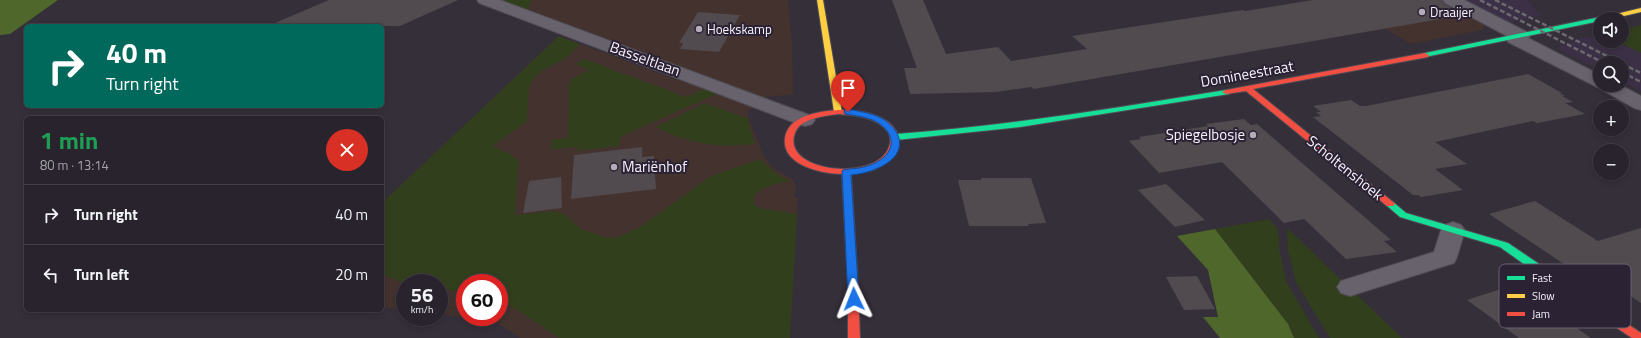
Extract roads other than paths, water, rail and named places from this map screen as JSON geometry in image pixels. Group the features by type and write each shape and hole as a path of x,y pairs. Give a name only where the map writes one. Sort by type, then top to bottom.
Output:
{"main road":[{"path":"820,0 838,112"},
{"name":"Domineestraat","path":"1629,13 1641,10"},
{"name":"Domineestraat","path":"896,137 1026,123 1247,88 1390,63 1593,21"},
{"name":"Scholtenshoek","path":"1247,88 1403,215 1504,245 1532,264"},
{"path":"838,112 858,113 875,118 888,127 896,137 896,146 892,154 885,161 868,169 846,172 833,172 808,165 799,160 792,153 789,138 797,125 820,114 838,112"},
{"path":"846,172 853,286 854,338"},
{"name":"Scholtenshoek","path":"1625,328 1640,338"}],"street":[{"name":"Basseltlaan","path":"485,0 805,120"},
{"path":"1451,0 1593,78"},
{"path":"1618,92 1641,104"},
{"path":"1350,287 1445,257 1453,230"}],"railway":[{"path":"1480,0 1593,57"},
{"path":"1495,0 1607,56"},
{"path":"1629,67 1641,73"},
{"path":"1629,76 1641,82"}],"place":[{"name":"Draaijer","path":"1422,12"},
{"name":"Hoekskamp","path":"699,29"},
{"name":"Spiegelbosje","path":"1253,135"},
{"name":"Mariënhof","path":"614,167"}]}
